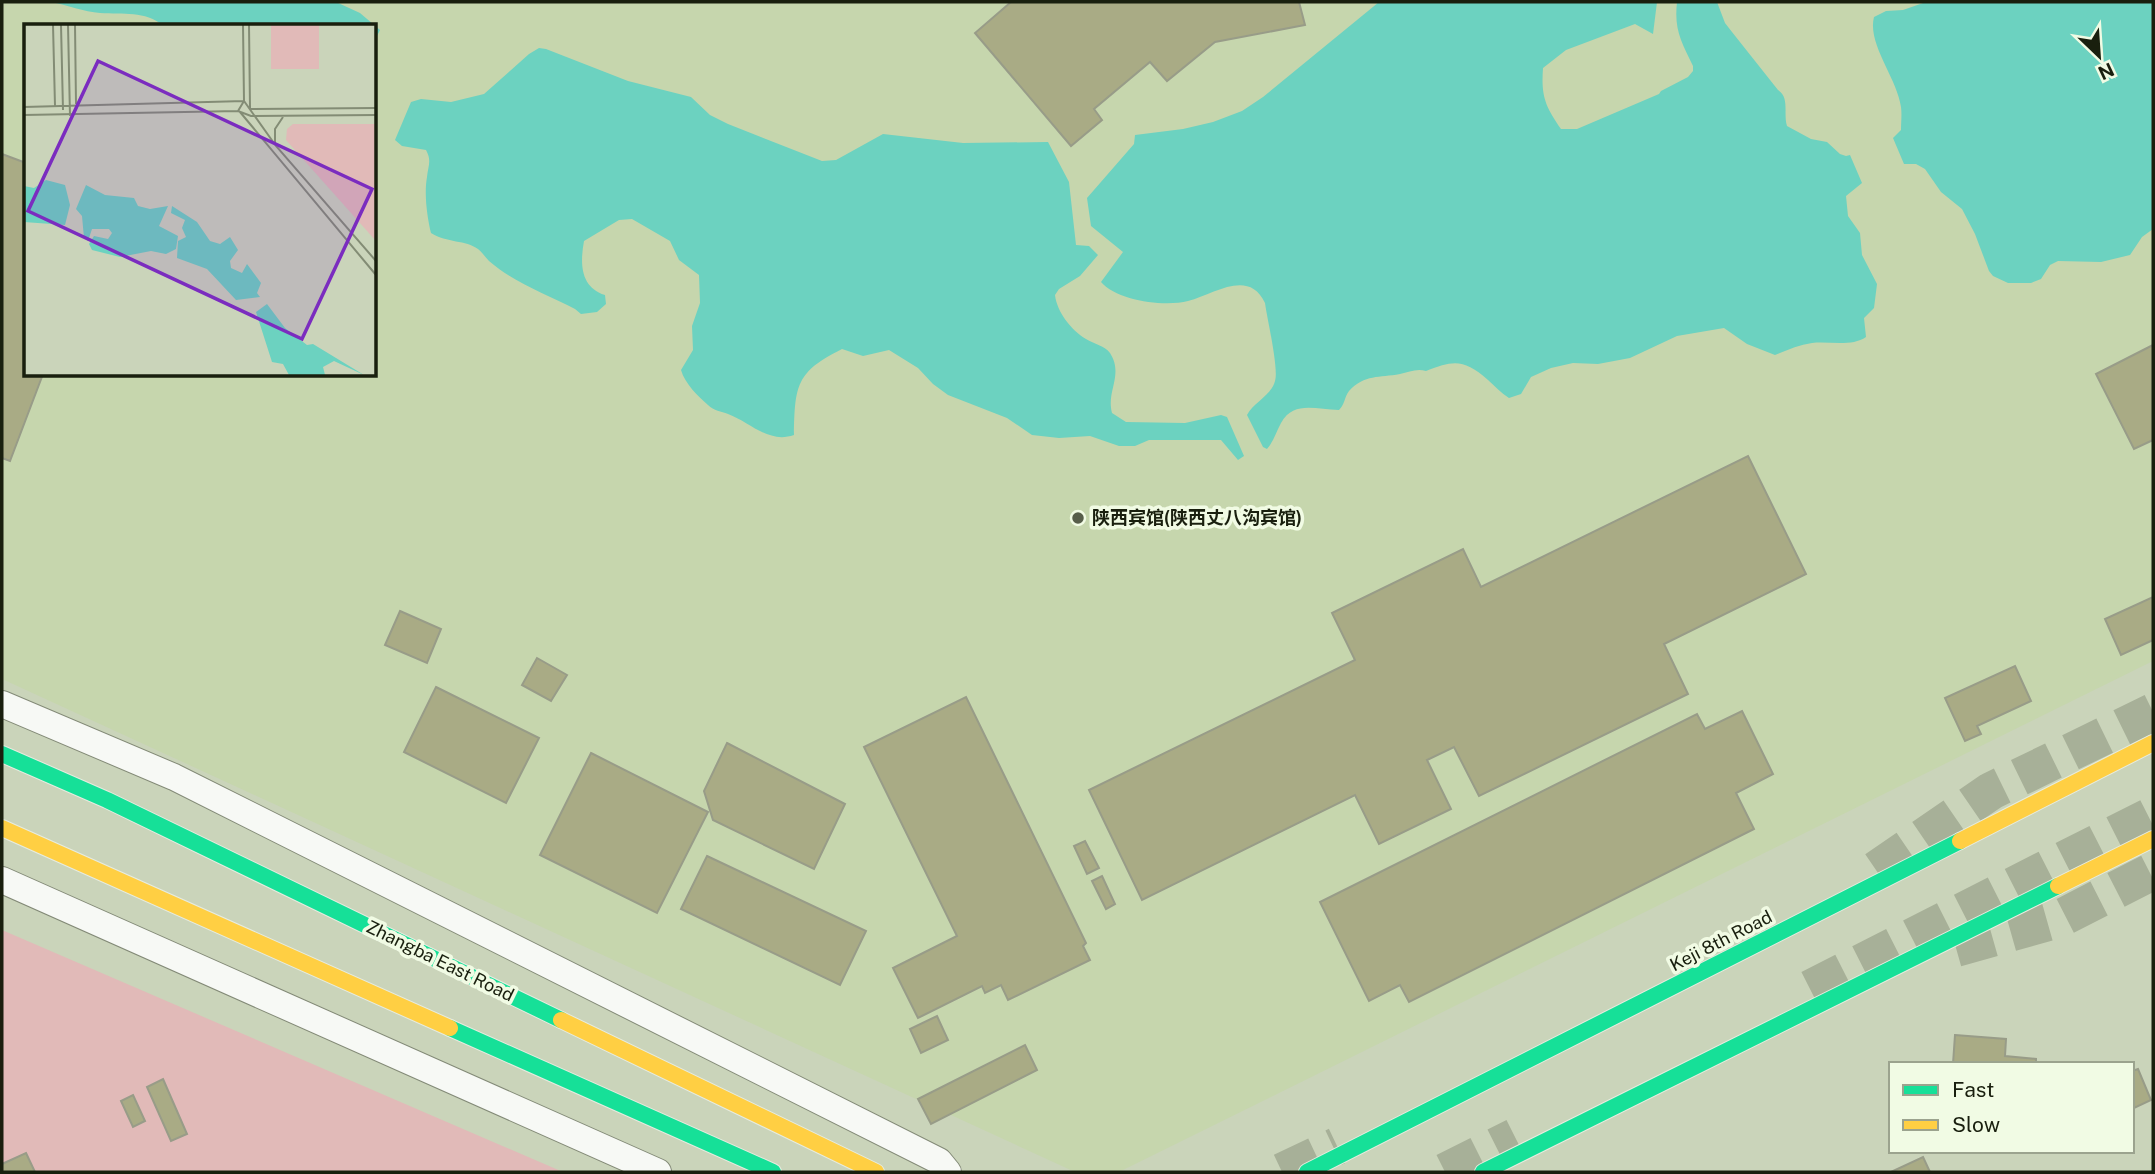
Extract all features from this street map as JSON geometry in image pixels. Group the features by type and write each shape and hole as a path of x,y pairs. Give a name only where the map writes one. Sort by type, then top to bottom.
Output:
{"main road":[{"name":"Keji 8th Road","path":"1307,1172 2153,743"},
{"name":"Zhangba East Road","path":"2,754 107,800 876,1172"},
{"path":"2,828 773,1172"},
{"path":"1483,1172 2153,839"},
{"path":"750,1161 763,1172"}],"street":[{"path":"2,704 174,777 926,1154 939,1161 948,1172"},
{"path":"2,880 658,1172"}],"shaded area":[{"name":"陕西宾馆(陕西丈八沟宾馆)","path":"2,2 2153,2 2153,661 1119,1172 1075,1172 2,679"},
{"path":"2,930 563,1172 2,1172"}],"water":[{"path":"51,2 336,2 360,13 373,24 161,24 141,15 94,12"},
{"path":"1379,2 1657,2 1653,34 1635,24 1566,50 1543,68 1545,100 1551,114 1561,129 1577,129 1659,94 1688,77 1693,66 1678,28 1677,2 1717,2 1725,23 1782,93 1787,126 1811,139 1827,142 1840,154 1850,155 1862,183 1846,196 1848,216 1860,233 1862,255 1877,284 1874,308 1864,318 1866,337 1847,343 1807,344 1775,355 1747,344 1724,328 1677,336 1630,358 1598,364 1573,363 1551,368 1531,377 1521,394 1509,398 1472,368 1452,363 1426,371 1416,370 1361,382 1349,391 1339,410 1306,408 1292,411 1281,423 1267,449 1263,447 1247,415 1270,391 1276,375 1265,303 1258,293 1250,287 1240,285 1188,301 1155,303 1129,298 1108,289 1101,282 1123,252 1091,226 1087,198 1134,144 1135,135 1183,129 1242,111 1263,97"},
{"path":"1926,2 2153,2 2153,229 2142,237 2130,255 2101,262 2058,261 2050,265 2041,279 2031,283 2008,283 1993,276 1962,209 1941,192 1925,169 1916,164 1904,164 1893,138 1901,130 1901,107 1894,84 1878,50 1873,27 1874,17 1886,11 1903,10"},
{"path":"539,48 628,81 691,97 710,115 728,124 822,161 836,160 883,134 963,143 1048,142 1069,182 1076,245 1089,246 1098,255 1080,276 1059,289 1055,295 1056,301 1075,331 1105,349 1114,361 1112,413 1126,422 1185,423 1221,415 1227,417 1244,456 1238,460 1221,440 1149,440 1135,446 1119,446 1090,436 1059,438 1032,435 1007,418 948,395 918,368 889,350 863,356 842,349 815,365 801,382 797,392 794,435 776,437 713,409 692,389 681,370 693,350 692,326 700,303 699,275 679,260 670,241 632,219 619,220 584,241 582,266 586,280 605,295 606,304 597,312 581,314 508,275 473,246 431,233 426,198 428,154 426,150 402,146 395,140 411,102 421,99 451,102 484,94"}],"building":[{"path":"1011,2 1299,2 1305,25 1215,42 1167,81 1150,62 1094,109 1102,120 1071,146 975,33"},
{"path":"2,154 24,162 24,376 42,376 10,461 2,458"},
{"path":"2153,345 2153,440 2134,449 2096,374"},
{"path":"1748,456 1806,574 1664,644 1688,694 1479,796 1454,747 1427,760 1451,809 1379,844 1355,795 1142,900 1089,790 1355,660 1332,613 1463,549 1481,587"},
{"path":"2153,597 2153,640 2121,655 2105,619"},
{"path":"400,611 441,629 427,663 385,645"},
{"path":"537,658 567,675 551,701 522,685"},
{"path":"2015,666 2031,701 1977,726 1981,734 1965,741 1945,698"},
{"path":"436,687 539,738 506,803 404,752"},
{"path":"966,697 1086,943 1083,946 1090,960 1008,1000 1001,985 985,993 982,986 918,1018 893,968 957,936 864,747"},
{"path":"1742,711 1773,774 1736,793 1754,829 1409,1002 1400,985 1369,1001 1320,902 1697,714 1705,729"},
{"path":"727,743 845,804 814,869 713,820 704,791"},
{"path":"591,753 708,812 657,913 540,855"},
{"path":"1085,841 1099,868 1087,874 1074,846"},
{"path":"707,856 866,931 840,985 681,909"},
{"path":"1102,876 1115,904 1106,909 1092,881"},
{"path":"937,1016 948,1040 921,1053 910,1029"},
{"path":"1955,1035 2006,1039 2005,1056 2036,1059 2036,1062 1953,1062"},
{"path":"1025,1045 1037,1070 931,1124 918,1099"},
{"path":"2138,1069 2151,1100 2134,1108 2134,1070"},
{"path":"163,1079 187,1134 171,1141 147,1087"},
{"path":"133,1095 145,1121 133,1127 121,1101"},
{"path":"26,1153 35,1172 2,1172 2,1164"},
{"path":"1923,1157 1930,1172 1891,1172"}],"tunnel":[{"path":"1876,870 1991,791 2153,712"},
{"path":"1810,989 2153,815"},
{"path":"1956,948 2059,919 2153,871"},
{"path":"1445,1172 1515,1137"},
{"path":"1282,1172 1337,1146"}],"traffic: fast":[{"path":"2,754 107,800 561,1020"},
{"path":"1307,1172 1960,841"},
{"path":"1483,1172 2058,886"},
{"path":"450,1028 773,1172"}],"traffic: slow":[{"path":"1960,841 2153,743"},
{"path":"2,828 450,1028"},
{"path":"2058,886 2153,839"},
{"path":"561,1020 876,1172"}],"place":[{"name":"陕西宾馆(陕西丈八沟宾馆)","path":"1078,518"}]}
